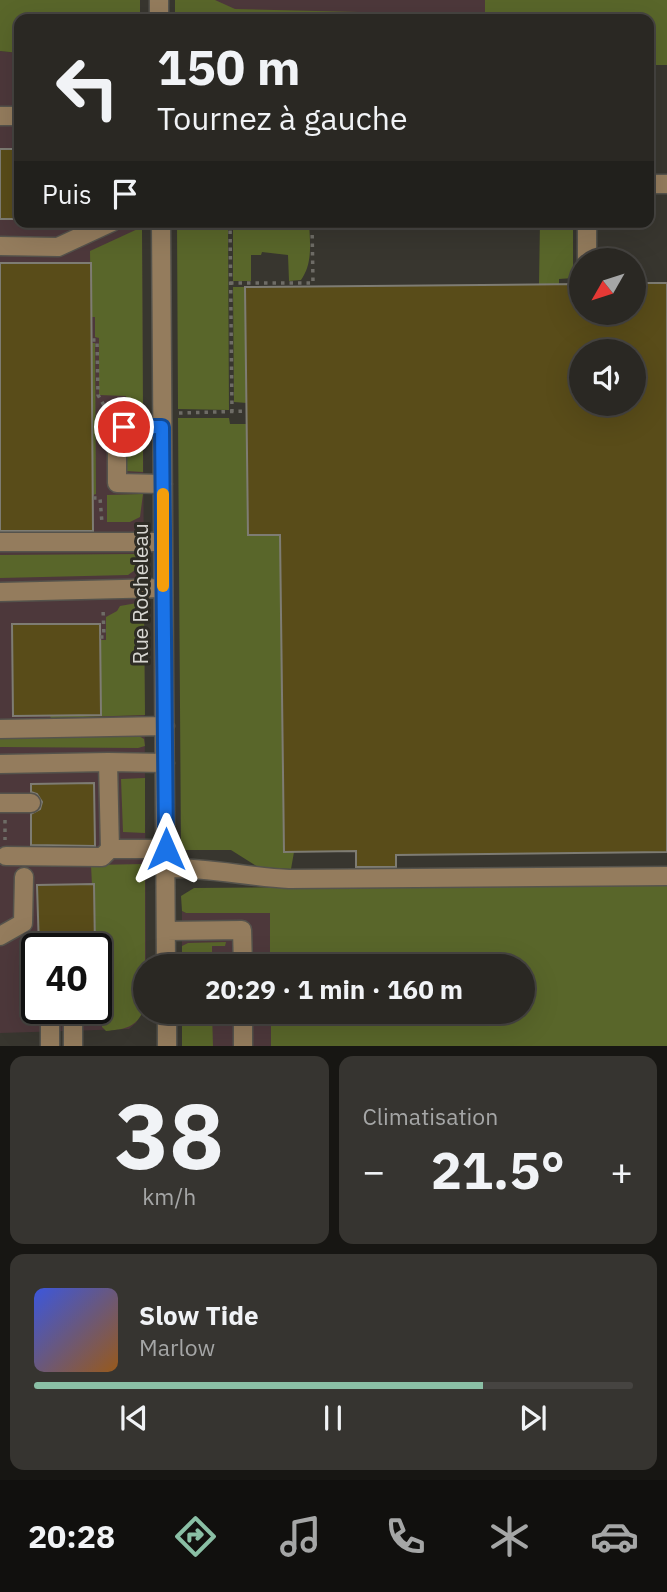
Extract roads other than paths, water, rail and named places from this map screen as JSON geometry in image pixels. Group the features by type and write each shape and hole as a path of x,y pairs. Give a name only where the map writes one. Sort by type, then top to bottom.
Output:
{"street":[{"path":"0,246 58,247 99,228"},
{"name":"Rue Rocheleau","path":"160,228 166,954"},
{"path":"587,228 587,248"},
{"path":"162,427 117,428 117,484 163,484"},
{"path":"0,542 106,531 163,542"},
{"path":"0,592 163,588"},
{"path":"0,729 165,726"},
{"path":"108,762 110,849"},
{"path":"0,764 165,763"},
{"path":"2,803 31,803"},
{"path":"6,856 102,856 110,849 166,849"},
{"path":"166,868 211,868 237,876 289,879 667,876"},
{"path":"0,936 23,923 24,877"},
{"path":"166,931 242,930 243,954"},
{"path":"50,1024 50,1046"},
{"path":"73,1046 74,1024"},
{"path":"167,1024 167,1046"},
{"path":"243,1024 243,1046"}]}
